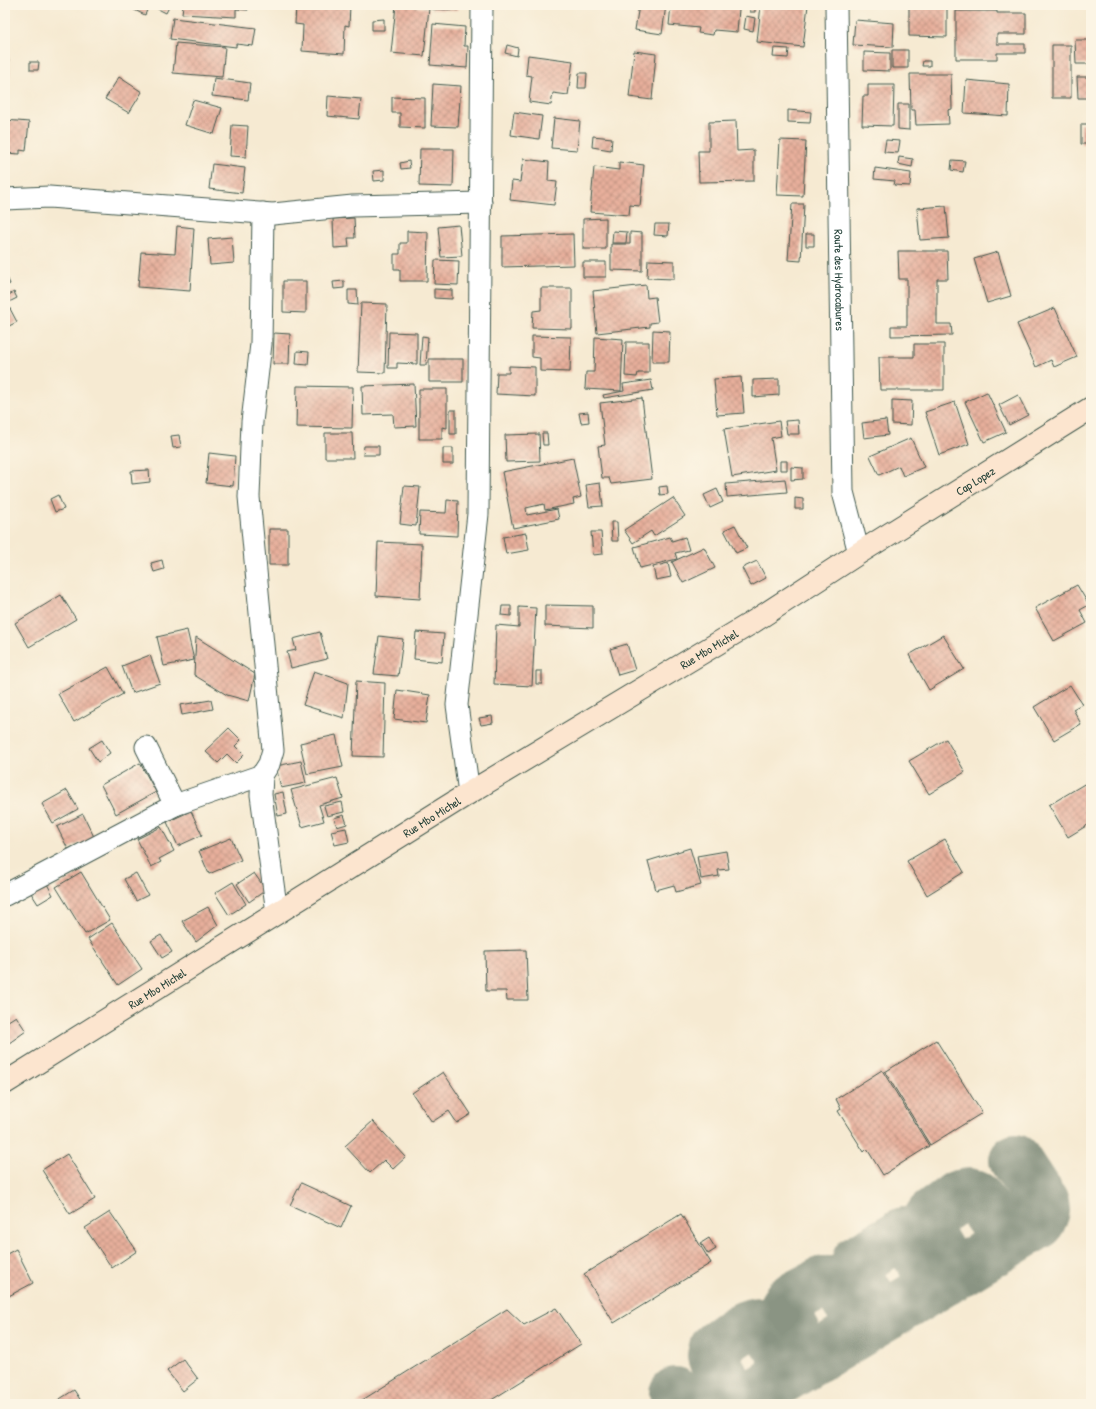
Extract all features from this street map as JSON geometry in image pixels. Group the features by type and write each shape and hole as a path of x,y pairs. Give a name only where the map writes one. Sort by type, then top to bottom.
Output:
{"street":[{"path":"469,793 457,705 478,514 482,5"},
{"name":"Route des Hydrocabures","path":"836,5 843,492 859,552"},
{"path":"5,199 49,197 273,214 353,206 481,203"},
{"path":"263,213 261,344 252,422 249,497 272,750 269,764 262,775 261,795 277,913"},
{"name":"Cap Lopez","path":"859,552 1091,408"},
{"name":"Rue Mbo Michel","path":"5,1083 469,793 752,622 859,552"},
{"path":"146,747 175,805"},
{"path":"5,895 175,805 262,775"}],"building":[{"path":"124,5 149,5 145,15"},
{"path":"150,5 170,5 166,13"},
{"path":"183,5 248,5 248,10 236,9 236,17 182,14"},
{"path":"296,5 350,5 349,26 345,25 344,54 302,51 303,25 295,24"},
{"path":"396,5 429,8 424,56 391,53"},
{"path":"432,5 459,5 458,10 432,9"},
{"path":"639,5 666,5 662,34 635,30"},
{"path":"671,5 697,5 739,9 737,32 714,30 713,35 698,33 699,28 669,25"},
{"path":"750,5 755,5 755,12 750,12"},
{"path":"761,5 808,5 803,47 757,42"},
{"path":"909,5 947,5 947,37 909,36"},
{"path":"956,11 1026,13 1026,34 997,34 997,44 1025,44 1025,53 997,53 997,59 956,59"},
{"path":"746,16 755,18 753,31 744,29"},
{"path":"173,18 256,28 253,46 236,44 236,47 170,39"},
{"path":"384,19 384,30 372,30 372,20"},
{"path":"855,20 894,23 893,47 853,45"},
{"path":"433,24 465,27 464,46 468,46 467,68 430,65"},
{"path":"1075,40 1091,40 1091,64 1076,64"},
{"path":"176,43 225,47 222,77 173,73"},
{"path":"507,45 518,48 517,56 505,53"},
{"path":"1052,45 1071,45 1071,98 1052,98"},
{"path":"774,48 789,49 788,58 773,57"},
{"path":"892,50 908,50 908,68 892,68"},
{"path":"634,51 656,54 652,100 629,97"},
{"path":"864,52 890,53 890,71 864,70"},
{"path":"5,53 8,53 10,75 5,75"},
{"path":"528,55 573,61 568,95 553,93 551,105 529,102 532,76 526,75"},
{"path":"923,61 930,61 930,66 922,66"},
{"path":"30,62 39,62 38,70 30,70"},
{"path":"579,73 587,73 586,88 578,88"},
{"path":"910,74 951,74 952,109 948,110 949,124 916,125 915,110 911,110"},
{"path":"119,77 142,92 129,113 105,99"},
{"path":"1077,77 1091,77 1091,98 1078,98"},
{"path":"214,78 250,83 248,100 212,96"},
{"path":"966,80 1009,84 1008,116 964,113"},
{"path":"433,84 461,86 458,127 431,126"},
{"path":"868,85 894,85 893,126 862,125 863,96 868,96"},
{"path":"328,96 361,99 359,119 327,116"},
{"path":"392,97 425,98 425,128 400,127 400,113 392,113"},
{"path":"193,100 222,108 214,134 185,125"},
{"path":"898,104 909,104 909,130 898,129"},
{"path":"788,110 811,112 810,123 788,122"},
{"path":"514,112 542,116 539,139 511,135"},
{"path":"554,118 580,121 577,150 551,148"},
{"path":"5,120 29,122 26,151 20,150 20,154 5,153"},
{"path":"736,121 737,151 754,150 754,181 699,182 698,151 709,151 709,122"},
{"path":"1081,124 1091,124 1091,144 1081,144"},
{"path":"232,125 248,126 246,157 230,156"},
{"path":"593,136 612,138 611,150 592,147"},
{"path":"780,140 806,141 803,196 777,195"},
{"path":"886,140 900,141 898,153 884,152"},
{"path":"420,149 454,149 453,187 419,186"},
{"path":"899,157 913,159 912,167 898,164"},
{"path":"523,159 549,162 548,181 557,182 554,205 510,200 512,181 520,182"},
{"path":"952,160 965,161 963,172 951,170"},
{"path":"409,161 410,168 401,169 400,163"},
{"path":"619,162 644,165 640,206 630,205 629,215 590,212 594,167 619,170"},
{"path":"212,164 245,168 242,193 209,189"},
{"path":"875,168 911,173 910,186 894,185 895,181 874,179"},
{"path":"384,170 384,180 374,181 373,171"},
{"path":"792,204 804,204 801,261 788,260"},
{"path":"946,206 949,238 920,240 917,208"},
{"path":"354,218 355,238 348,238 349,247 334,248 333,219"},
{"path":"606,218 606,249 583,249 583,219"},
{"path":"655,224 669,224 668,236 654,235"},
{"path":"459,225 462,256 441,257 438,227"},
{"path":"177,226 194,228 190,291 138,287 141,252 175,254"},
{"path":"407,231 428,232 427,281 400,281 400,269 394,269 394,254 400,254 400,243 407,243"},
{"path":"613,231 627,232 626,243 612,243"},
{"path":"630,232 642,233 642,271 611,270 611,244 630,244"},
{"path":"573,234 574,265 502,267 502,236"},
{"path":"806,234 814,234 814,246 806,246"},
{"path":"232,237 234,263 210,265 208,239"},
{"path":"898,251 947,251 948,279 937,279 937,324 951,324 952,335 891,336 891,326 907,326 907,279 899,279"},
{"path":"998,252 1011,296 987,303 974,259"},
{"path":"435,260 459,261 458,285 434,284"},
{"path":"648,260 674,261 674,279 647,278"},
{"path":"583,262 606,262 606,277 583,277"},
{"path":"5,273 10,284 5,286"},
{"path":"283,281 306,281 306,313 283,312"},
{"path":"344,281 344,288 334,289 333,282"},
{"path":"646,285 647,298 655,297 658,322 650,323 650,327 597,333 593,291"},
{"path":"541,288 572,288 572,329 532,328 533,311 541,310"},
{"path":"434,289 452,290 452,299 434,298"},
{"path":"348,290 357,290 358,305 348,304"},
{"path":"14,292 17,298 7,303 17,322 5,328 5,297"},
{"path":"361,303 387,304 385,373 358,372"},
{"path":"1055,308 1077,357 1054,367 1051,360 1036,367 1017,324"},
{"path":"653,330 670,331 669,362 652,362"},
{"path":"389,332 417,333 417,364 397,363 397,368 388,368"},
{"path":"274,333 290,334 289,364 273,364"},
{"path":"422,336 428,337 426,365 420,365"},
{"path":"532,336 571,337 570,372 540,371 540,358 532,357"},
{"path":"595,337 623,339 621,391 585,389 586,372 594,372"},
{"path":"626,342 649,342 649,373 638,373 637,377 625,376"},
{"path":"914,344 944,344 944,390 880,390 879,357 914,357"},
{"path":"297,351 309,352 308,365 296,364"},
{"path":"429,359 463,359 463,382 429,382"},
{"path":"509,366 535,367 535,396 496,394 497,373 509,373"},
{"path":"741,377 744,413 717,415 714,379"},
{"path":"779,379 779,395 753,397 753,380"},
{"path":"651,380 653,390 604,398 603,395 624,391 623,384"},
{"path":"414,384 416,426 394,427 393,414 363,415 362,386"},
{"path":"297,386 353,387 352,428 296,427"},
{"path":"419,389 447,389 447,428 442,427 442,439 419,439"},
{"path":"987,392 1006,432 984,442 965,402"},
{"path":"1018,395 1028,415 1009,425 999,405"},
{"path":"642,398 652,479 611,484 609,478 602,478 598,446 605,445 600,403"},
{"path":"892,400 912,401 911,425 892,424"},
{"path":"955,402 969,444 939,455 925,412"},
{"path":"450,410 456,410 456,434 450,434"},
{"path":"588,412 589,422 581,423 579,413"},
{"path":"798,420 799,434 787,434 785,421"},
{"path":"886,420 888,435 864,438 862,423"},
{"path":"779,421 781,436 771,438 776,470 732,477 724,429"},
{"path":"325,433 352,433 353,458 325,458"},
{"path":"542,433 547,433 548,445 543,445"},
{"path":"539,434 540,461 506,462 505,435"},
{"path":"179,435 181,447 173,448 171,436"},
{"path":"911,438 924,467 903,476 899,466 879,475 870,456"},
{"path":"364,446 379,446 379,455 363,455"},
{"path":"443,448 453,448 453,464 443,464"},
{"path":"209,453 235,456 233,486 206,483"},
{"path":"573,458 581,497 573,499 574,504 545,510 544,504 526,508 527,515 557,509 559,519 513,528 502,472"},
{"path":"780,461 787,461 787,470 780,470"},
{"path":"791,467 803,468 803,479 791,480"},
{"path":"149,470 150,482 132,484 131,471"},
{"path":"785,479 787,492 727,497 726,484"},
{"path":"600,483 603,506 589,507 586,485"},
{"path":"404,486 420,487 416,526 400,524"},
{"path":"667,486 668,494 660,495 659,487"},
{"path":"717,489 723,502 710,508 704,495"},
{"path":"58,495 64,509 55,512 50,499"},
{"path":"673,498 685,516 654,536 651,531 633,543 624,530"},
{"path":"795,498 803,499 803,509 795,509"},
{"path":"447,500 458,501 457,536 419,534 420,512 446,513"},
{"path":"611,522 617,522 618,541 612,541"},
{"path":"735,525 747,548 736,553 724,530"},
{"path":"269,529 288,529 288,565 269,565"},
{"path":"591,532 601,532 603,554 593,555"},
{"path":"526,533 529,550 506,554 503,537"},
{"path":"670,537 672,541 685,537 689,550 675,553 677,559 640,568 634,547"},
{"path":"378,542 422,544 420,599 376,596"},
{"path":"704,547 715,568 683,583 672,562"},
{"path":"162,560 164,569 154,572 151,563"},
{"path":"757,561 766,578 751,586 742,568"},
{"path":"668,563 671,577 656,580 653,567"},
{"path":"1077,585 1089,605 1080,610 1087,623 1054,641 1035,608"},
{"path":"61,595 76,619 29,647 15,623"},
{"path":"545,605 593,606 593,628 545,626"},
{"path":"502,606 511,606 511,616 501,615"},
{"path":"519,607 536,608 532,686 494,684 496,625 519,627"},
{"path":"187,630 194,660 164,666 157,637"},
{"path":"320,632 327,659 291,668 287,652 296,650 293,639"},
{"path":"416,632 444,634 442,662 414,659"},
{"path":"943,635 964,669 929,690 909,655"},
{"path":"379,636 403,639 398,676 374,674"},
{"path":"196,637 255,674 249,701 227,695 194,675"},
{"path":"627,644 635,670 618,675 610,649"},
{"path":"150,655 160,683 132,693 122,666"},
{"path":"108,667 123,694 74,722 58,694"},
{"path":"314,671 348,683 344,718 303,705"},
{"path":"536,671 542,671 542,684 536,684"},
{"path":"356,681 385,683 383,757 353,756"},
{"path":"1070,685 1082,704 1073,709 1081,724 1054,740 1034,707"},
{"path":"397,690 430,695 426,723 394,719"},
{"path":"211,700 213,709 182,715 180,705"},
{"path":"492,716 493,723 481,725 479,718"},
{"path":"229,728 241,740 235,746 244,755 236,763 227,754 218,763 205,751"},
{"path":"336,735 343,767 307,774 300,743"},
{"path":"946,739 965,772 929,794 909,761"},
{"path":"102,740 110,753 98,762 89,748"},
{"path":"301,761 306,783 281,788 276,766"},
{"path":"140,763 156,792 116,814 101,785"},
{"path":"337,778 343,798 319,805 324,821 302,827 291,790"},
{"path":"1086,783 1091,792 1091,801 1087,803 1091,811 1091,823 1068,837 1049,805"},
{"path":"67,790 78,809 53,823 42,804"},
{"path":"283,792 287,814 278,816 274,794"},
{"path":"342,802 344,812 327,816 324,806"},
{"path":"191,811 202,835 178,846 167,822"},
{"path":"83,814 96,841 83,848 81,843 68,849 57,827"},
{"path":"344,815 347,824 337,827 334,818"},
{"path":"161,827 174,851 159,859 161,862 151,867 137,839"},
{"path":"346,828 349,842 335,845 331,831"},
{"path":"231,838 241,860 209,874 199,851"},
{"path":"945,839 964,872 927,895 907,861"},
{"path":"690,848 701,885 676,892 674,885 656,890 648,861"},
{"path":"726,851 729,869 718,870 719,876 701,879 697,856"},
{"path":"81,872 110,920 85,934 56,887"},
{"path":"136,873 148,895 136,901 124,879"},
{"path":"254,873 266,890 249,902 237,884"},
{"path":"233,882 246,904 229,915 215,893"},
{"path":"47,884 53,895 38,904 31,893"},
{"path":"208,907 218,925 196,942 182,921"},
{"path":"112,923 142,969 118,985 88,939"},
{"path":"161,935 172,952 162,958 151,941"},
{"path":"526,950 528,1000 507,1000 506,991 486,991 485,951"},
{"path":"16,1016 26,1031 5,1046 5,1023"},
{"path":"936,1040 982,1113 930,1145 885,1072"},
{"path":"882,1070 929,1146 883,1175 867,1149 864,1152 838,1111 841,1109 836,1099"},
{"path":"443,1072 471,1114 457,1123 449,1111 432,1122 412,1093"},
{"path":"373,1121 406,1157 393,1169 384,1160 370,1173 345,1146"},
{"path":"67,1154 95,1199 70,1214 42,1170"},
{"path":"301,1183 351,1206 341,1228 290,1205"},
{"path":"110,1212 137,1251 112,1268 85,1228"},
{"path":"681,1214 711,1263 614,1323 584,1274"},
{"path":"709,1238 716,1249 708,1254 701,1243"},
{"path":"16,1249 33,1283 5,1298 5,1255"},
{"path":"556,1308 581,1344 485,1404 356,1404 507,1309 524,1325"},
{"path":"183,1359 198,1379 183,1391 167,1371"},
{"path":"74,1390 83,1404 56,1404 55,1402"}],"taxiway":[{"path":"739,1404 1039,1223 1044,1211 1043,1203 1015,1160"},
{"path":"957,1269 944,1261 926,1230 926,1224 931,1216 958,1196 969,1194 976,1197 999,1229 1007,1235 1015,1237"},
{"path":"889,1314 873,1302 855,1274 855,1268 858,1260 904,1233 930,1274 945,1280 944,1261"},
{"path":"818,1357 804,1351 784,1315 784,1308 789,1300 823,1282 830,1282 837,1286 857,1316 873,1321"},
{"path":"746,1400 732,1392 716,1365 713,1356 715,1347 737,1331 749,1325 763,1323 788,1360 801,1364"},
{"path":"675,1393 682,1404"}]}
